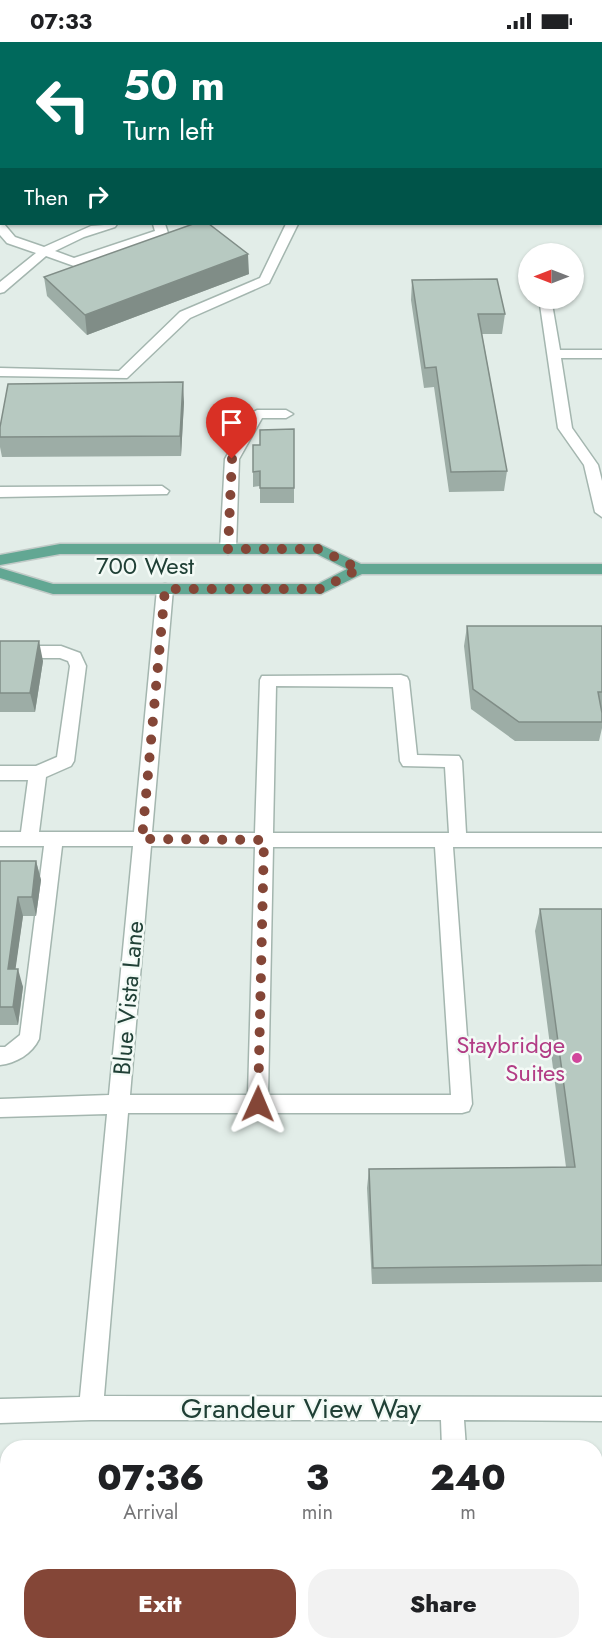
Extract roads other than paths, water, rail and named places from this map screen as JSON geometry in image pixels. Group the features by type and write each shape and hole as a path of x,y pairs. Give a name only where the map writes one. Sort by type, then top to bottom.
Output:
{"main road":[{"name":"700 West","path":"0,560 60,549 319,549 359,569 602,569"},
{"name":"700 West","path":"0,573 53,589 321,589 359,569"}],"street":[{"path":"0,289 19,271 70,237 108,225"},
{"path":"0,227 11,240 74,262 162,233 159,225"},
{"path":"0,372 122,375 185,315 265,280 292,225"},
{"path":"0,270 19,271"},
{"path":"547,309 565,428 591,465 602,512"},
{"path":"554,354 602,354"},
{"path":"228,549 232,459 257,414 286,414"},
{"path":"0,492 162,491"},
{"name":"Blue Vista Lane","path":"91,1408 165,589"},
{"path":"0,652 61,652 74,657 78,666 65,761 39,773 0,773"},
{"path":"0,1108 119,1104 258,1104 462,1104 451,840 453,761 409,761 401,681 268,680 258,1104"},
{"path":"29,839 39,773"},
{"path":"0,839 602,840"},
{"path":"0,1056 10,1055 29,1039 54,839"},
{"name":"Grandeur View Way","path":"0,1410 91,1408 602,1409"},
{"path":"452,1409 454,1440"}],"place":[{"name":"Staybridge Suites","path":"577,1058"}]}
